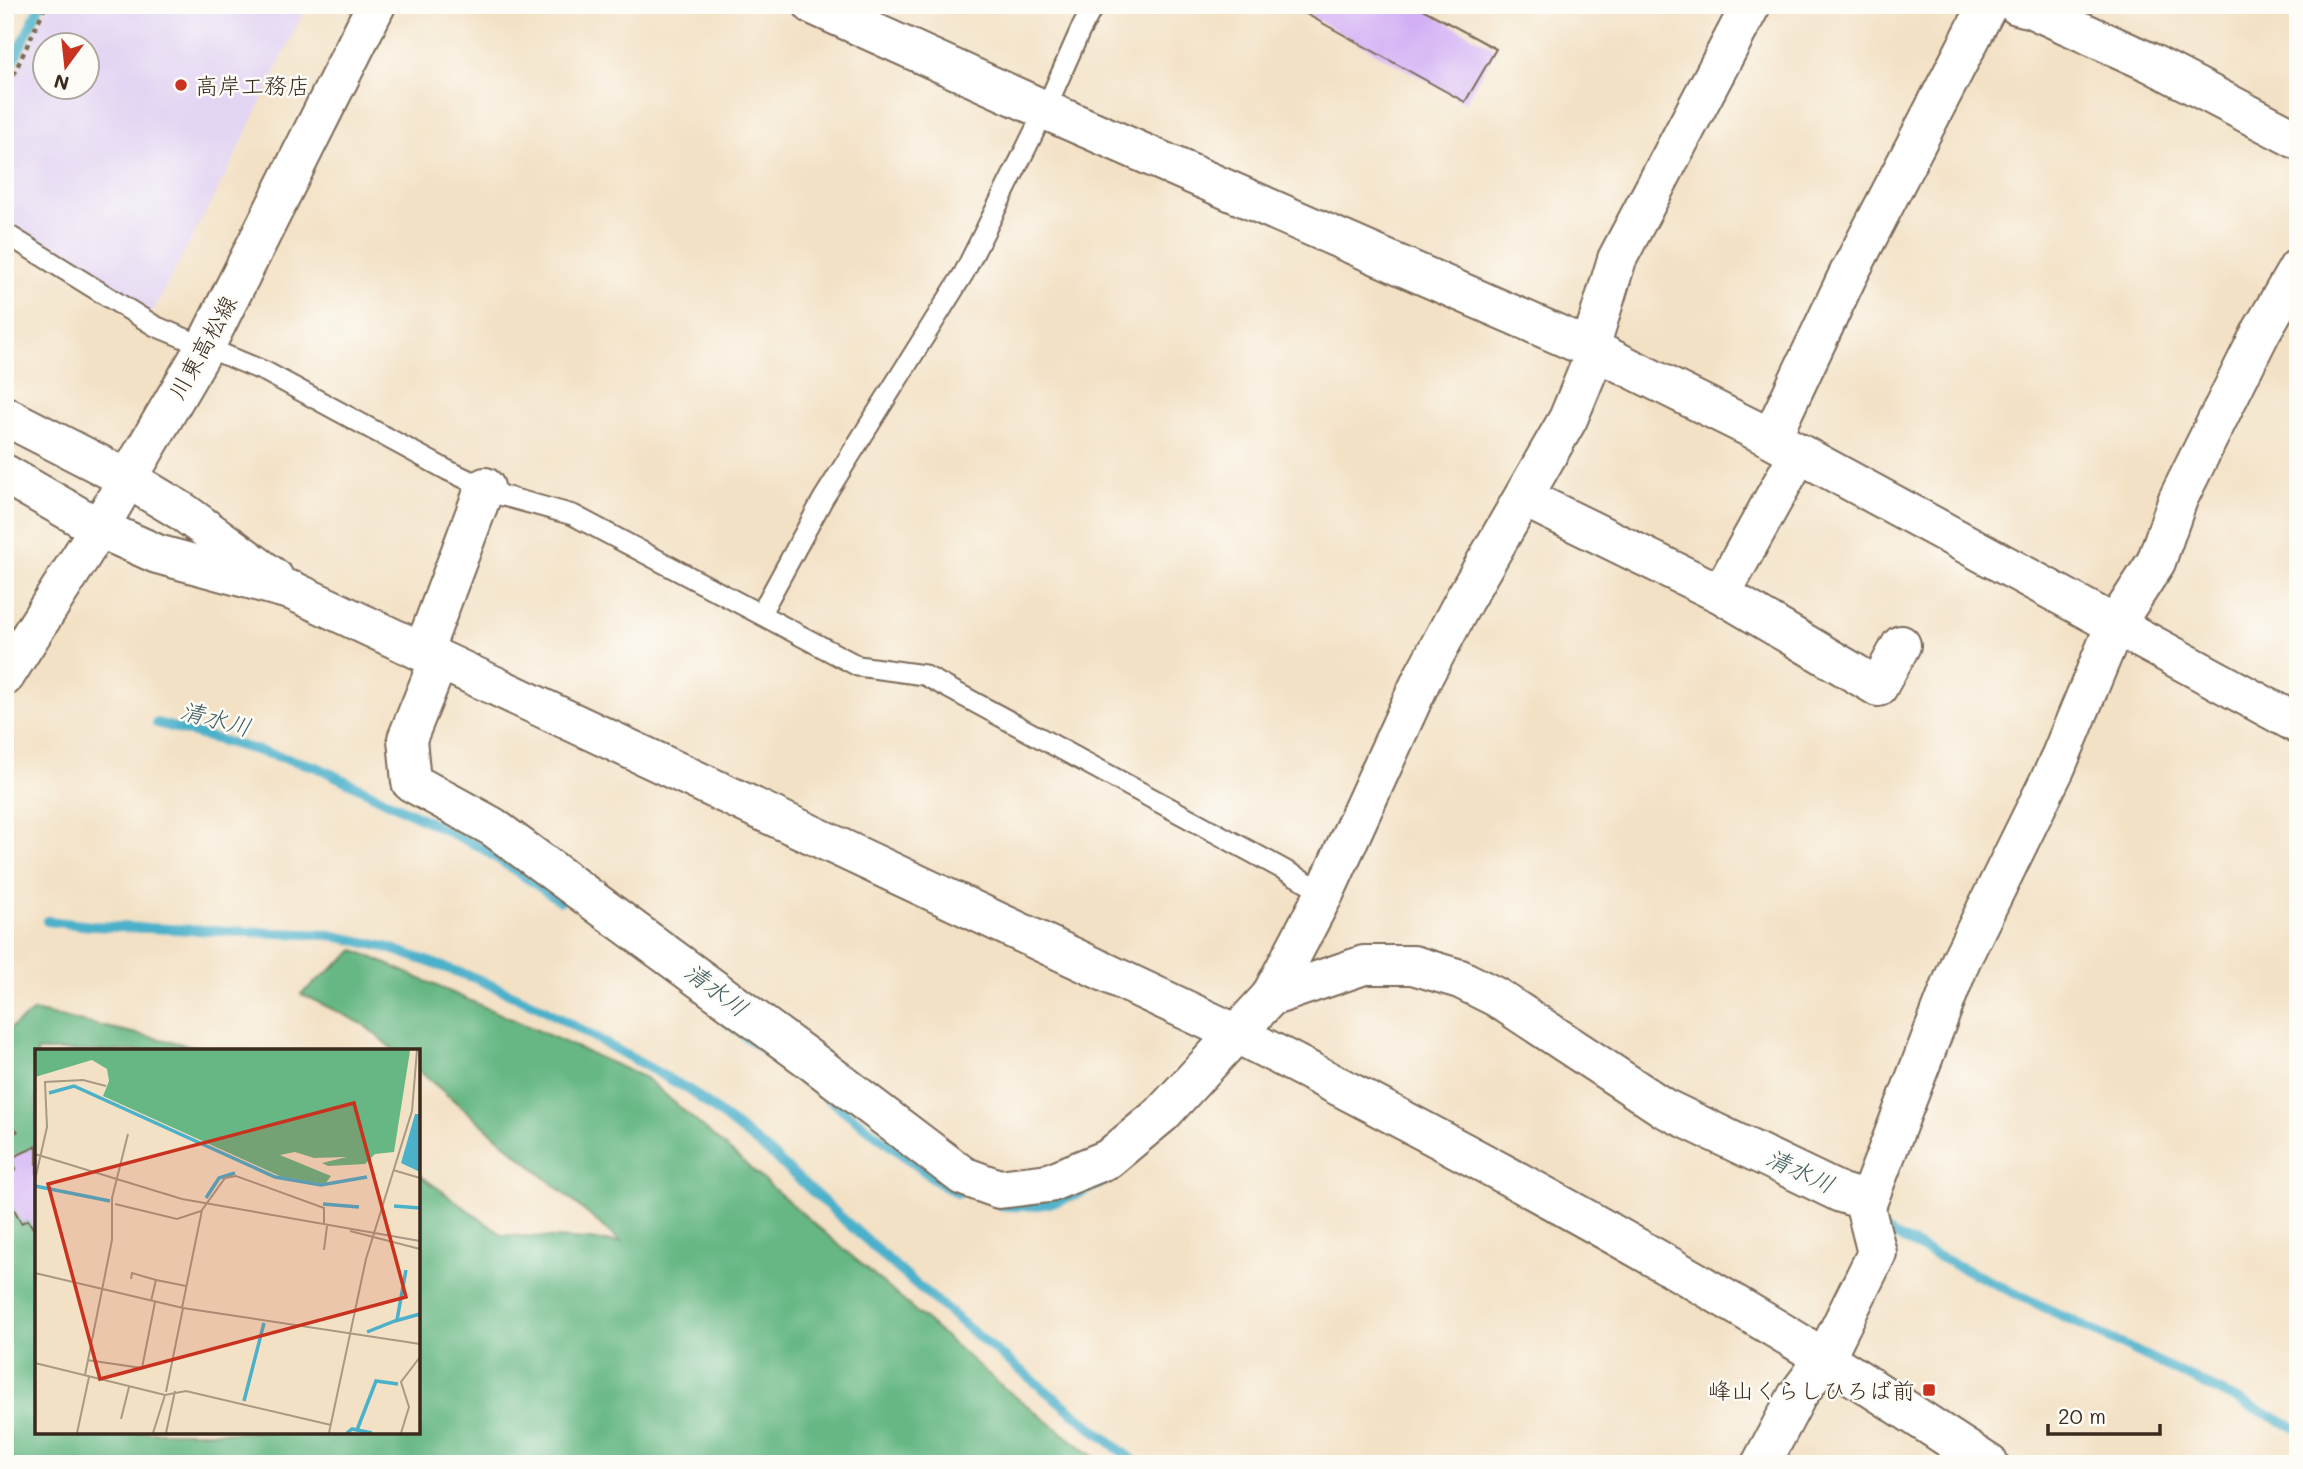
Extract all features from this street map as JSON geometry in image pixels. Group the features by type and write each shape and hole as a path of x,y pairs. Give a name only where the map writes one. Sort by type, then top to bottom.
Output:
{"street":[{"name":"川東高松線","path":"5,676 99,528 205,347 376,5"},
{"path":"813,5 1045,110 1593,349 1785,445 2298,724"},
{"path":"485,487 407,739 411,782 493,827 813,1062 963,1176 999,1189 1049,1183 1108,1159 1162,1114 1270,997 1325,892 1422,679 1568,419 1593,349 1617,259 1751,5"},
{"path":"1721,594 1785,445 1847,277 1987,5"},
{"path":"2017,5 2032,9 2148,62 2298,140"},
{"path":"1761,1464 1797,1396 1825,1359 1877,1253 1867,1206 1961,960 2056,767 2115,625 2156,562 2178,499 2261,332 2298,268"},
{"path":"5,416 128,479 183,512 293,591"},
{"path":"5,474 99,528 157,554 293,591 1237,1034 1392,1113 1543,1196 1825,1359 1989,1464"},
{"path":"1523,497 1721,594 1878,687 1900,645"},
{"path":"1270,997 1364,965 1413,965 1460,979 1496,997 1664,1108 1867,1206"}],"lane":[{"path":"761,613 823,499 964,273 1094,5"},
{"path":"5,233 155,326 266,372 447,470 500,495 573,515 858,666 924,674 1325,892"}],"path":[{"path":"5,93 46,5"},
{"path":"5,1112 17,1133"}],"shaded area":[{"name":"高岸工務店","path":"48,5 307,5 231,165 151,315 61,256 5,224 5,99 32,40 32,102 102,102 102,32 36,32"}],"green space":[{"path":"355,950 646,1078 1003,1387 1103,1464 5,1464 5,1032 34,1011 205,1049 35,1049 35,1434 420,1434 420,1175 503,1235 621,1242 420,1072 420,1049 393,1049 363,1024 301,994"}],"building":[{"path":"1290,5 1415,5 1496,49 1465,102"},
{"path":"35,1147 35,1232 28,1220 21,1223 5,1191 5,1174 16,1169 11,1158"}],"waterway":[{"path":"5,80 40,5"},
{"name":"清水川","path":"157,723 317,767 482,848 561,901"},
{"path":"47,921 92,926 330,935 386,947 475,978 538,1006 691,1091 771,1154 974,1333 1137,1464"},
{"name":"清水川","path":"724,1020 944,1186 958,1193"},
{"name":"清水川","path":"1000,1205 1046,1204 1086,1190 1114,1176"},
{"name":"清水川","path":"1881,1229 2298,1429"}],"place":[{"name":"高岸工務店","path":"181,85"},
{"name":"峰山くらしひろば前","path":"1929,1390"}]}
